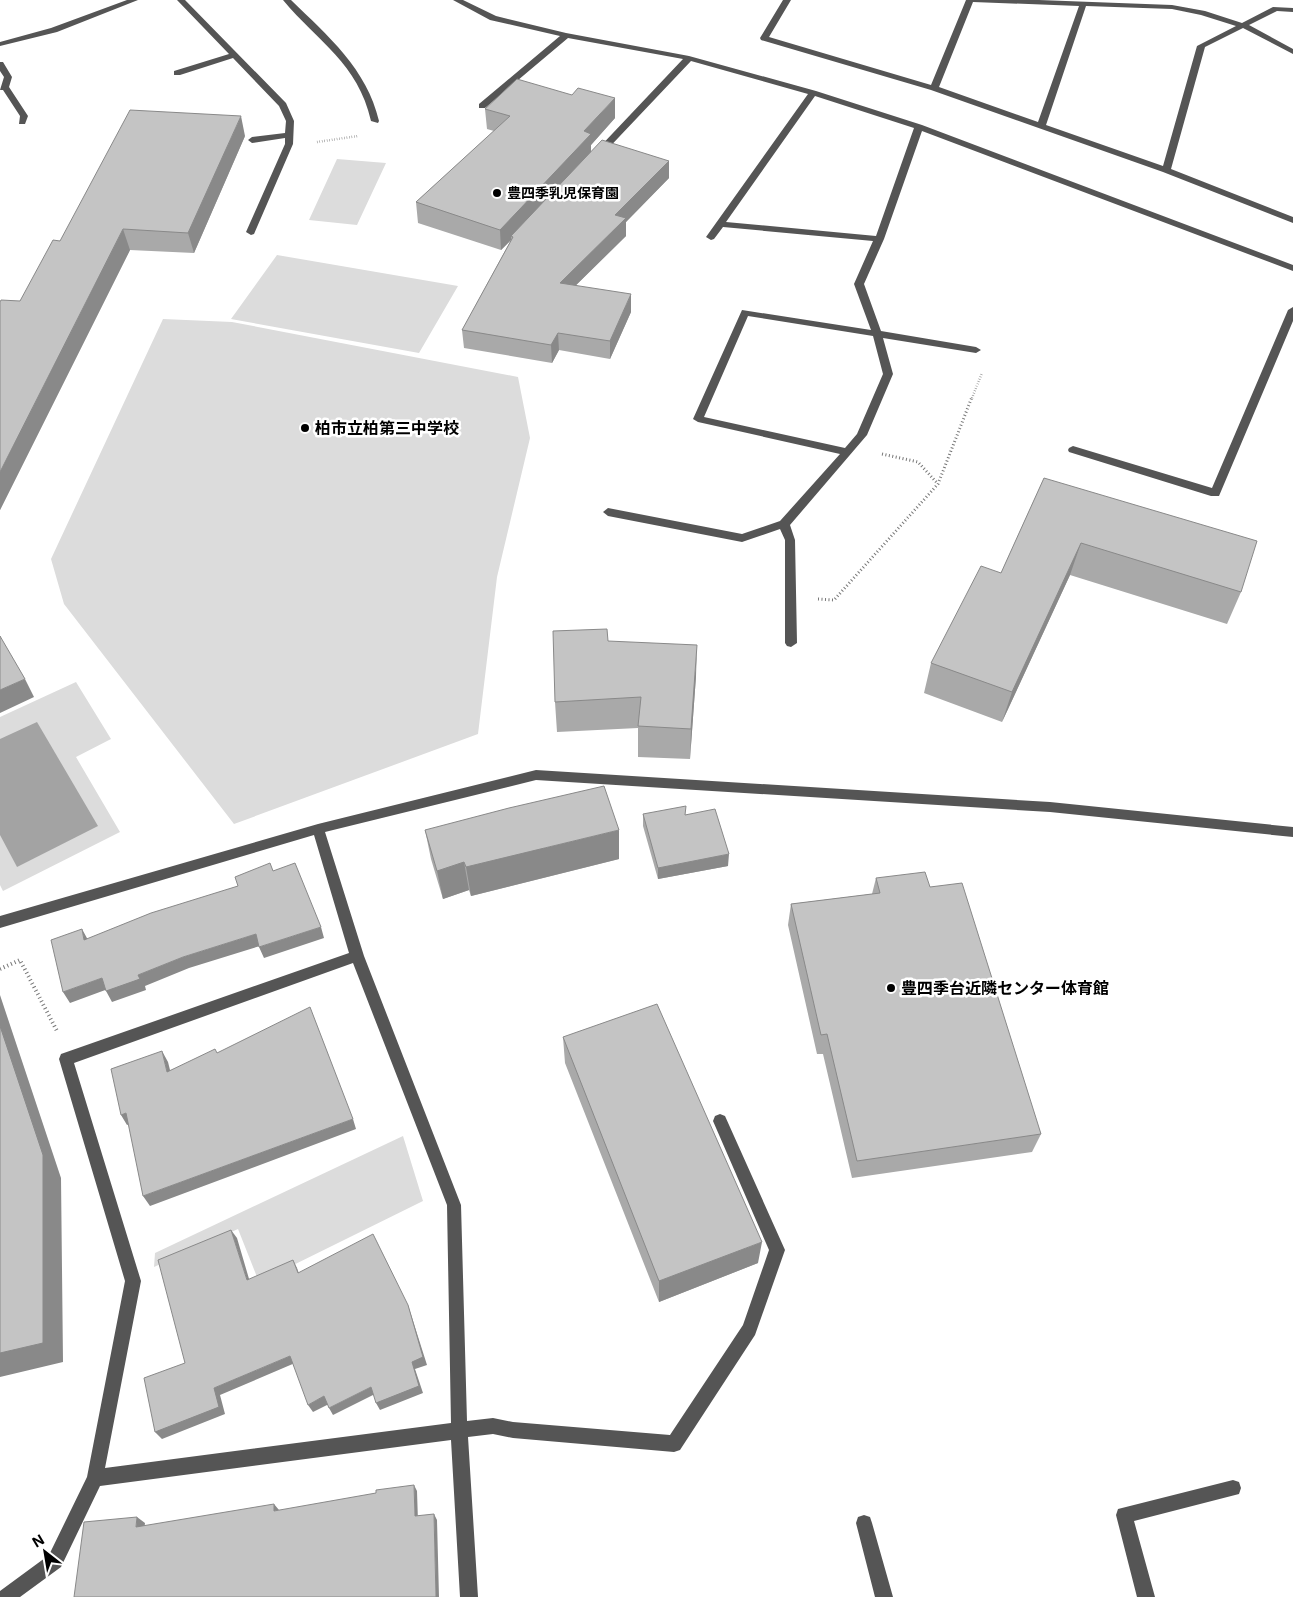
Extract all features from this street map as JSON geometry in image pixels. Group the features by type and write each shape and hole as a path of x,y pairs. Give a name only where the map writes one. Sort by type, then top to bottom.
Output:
{"street":[{"path":"0,44 54,30 134,0"},
{"path":"181,0 283,105 290,122 289,144 251,232"},
{"path":"287,0 313,25 347,63 368,93 375,121"},
{"path":"457,0 493,18 566,35 689,58 813,93 920,127 1293,268"},
{"path":"787,0 764,38 934,88 1166,170 1293,220"},
{"path":"934,88 971,0 1172,7 1202,13 1242,25 1293,52"},
{"path":"1042,127 1084,4"},
{"path":"1166,170 1201,46 1276,9 1293,10"},
{"path":"482,106 566,35"},
{"path":"177,73 233,55"},
{"path":"594,159 689,58"},
{"path":"0,64 8,78 3,87 24,116 22,122"},
{"path":"711,237 813,93"},
{"path":"608,512 742,538 784,524 862,435 888,374 877,333 859,284 879,239 920,127"},
{"path":"252,140 290,135"},
{"path":"720,224 879,239"},
{"path":"1073,450 1215,493 1293,310"},
{"path":"849,450 698,419 745,312 976,350"},
{"path":"784,524 790,540 791,643"},
{"path":"0,922 318,829 536,775 1050,808 1293,832"},
{"path":"318,829 357,956 454,1205 458,1430 468,1597"},
{"path":"6,1597 55,1561 95,1478 133,1281 66,1059 357,956"},
{"path":"95,1478 493,1426 513,1430 674,1444 749,1329 777,1250 720,1121"},
{"path":"1146,1597 1124,1516 1233,1488"},
{"path":"864,1523 884,1597"}],"path":[{"path":"312,143 358,136 375,121"},
{"path":"791,598 834,600 938,484 990,353 976,350"},
{"path":"849,450 918,462 938,484"},
{"path":"0,969 20,960 63,1044 66,1059"}],"shaded area":[{"path":"337,159 386,163 357,225 309,220"},
{"path":"277,255 458,286 419,353 231,319"},
{"path":"163,319 232,322 518,377 530,438 497,577 478,734 234,824 64,604 51,559"},
{"path":"76,682 111,739 76,757 120,832 3,891 0,885 0,717"},
{"path":"37,722 98,826 17,867 0,835 0,739"},
{"path":"403,1136 423,1201 259,1282 238,1229 154,1267 155,1253"}],"building":[{"path":"517,79 572,95 578,88 615,98 584,131 591,134 500,230 416,202 510,116 485,109"},
{"path":"130,110 241,116 188,233 123,229 0,472 0,302 1,300 20,301 53,240 60,241"},
{"path":"602,140 669,161 615,215 626,218 560,283 631,294 610,341 558,333 551,345 462,330 513,237 511,236"},
{"path":"1044,478 1257,541 1241,592 1081,543 1012,692 931,663 981,566 1001,573"},
{"path":"607,629 608,641 697,645 691,729 638,726 641,697 555,702 553,631"},
{"path":"0,636 25,679 0,690"},
{"path":"604,786 619,830 466,867 464,862 437,871 425,830"},
{"path":"686,806 685,815 715,809 729,854 658,868 643,814"},
{"path":"270,863 273,871 295,863 321,927 259,947 256,934 183,957 138,975 140,979 106,991 102,978 63,992 51,940 82,929 84,940 151,913 238,886 235,877"},
{"name":"豊四季台近隣センター体育館","path":"925,872 930,887 962,883 1041,1134 857,1161 827,1034 821,1035 791,904 880,893 876,878"},
{"path":"657,1004 762,1242 659,1281 563,1037"},
{"path":"310,1007 353,1119 143,1196 126,1113 121,1115 111,1069 162,1051 167,1072 215,1049 217,1053"},
{"path":"0,1026 43,1155 43,1343 0,1353"},
{"path":"231,1230 247,1280 293,1260 298,1273 373,1234 408,1305 423,1357 412,1362 419,1386 376,1403 371,1387 329,1408 324,1396 308,1405 290,1356 214,1388 219,1407 155,1432 144,1378 185,1363 158,1260"},
{"path":"414,1485 415,1516 434,1514 436,1597 74,1597 84,1522 137,1517 136,1527 274,1504 274,1511 376,1493 376,1490"}],"place":[{"name":"豊四季乳児保育園","path":"497,193"},
{"name":"柏市立柏第三中学校","path":"305,428"},
{"name":"豊四季台近隣センター体育館","path":"891,988"}]}
